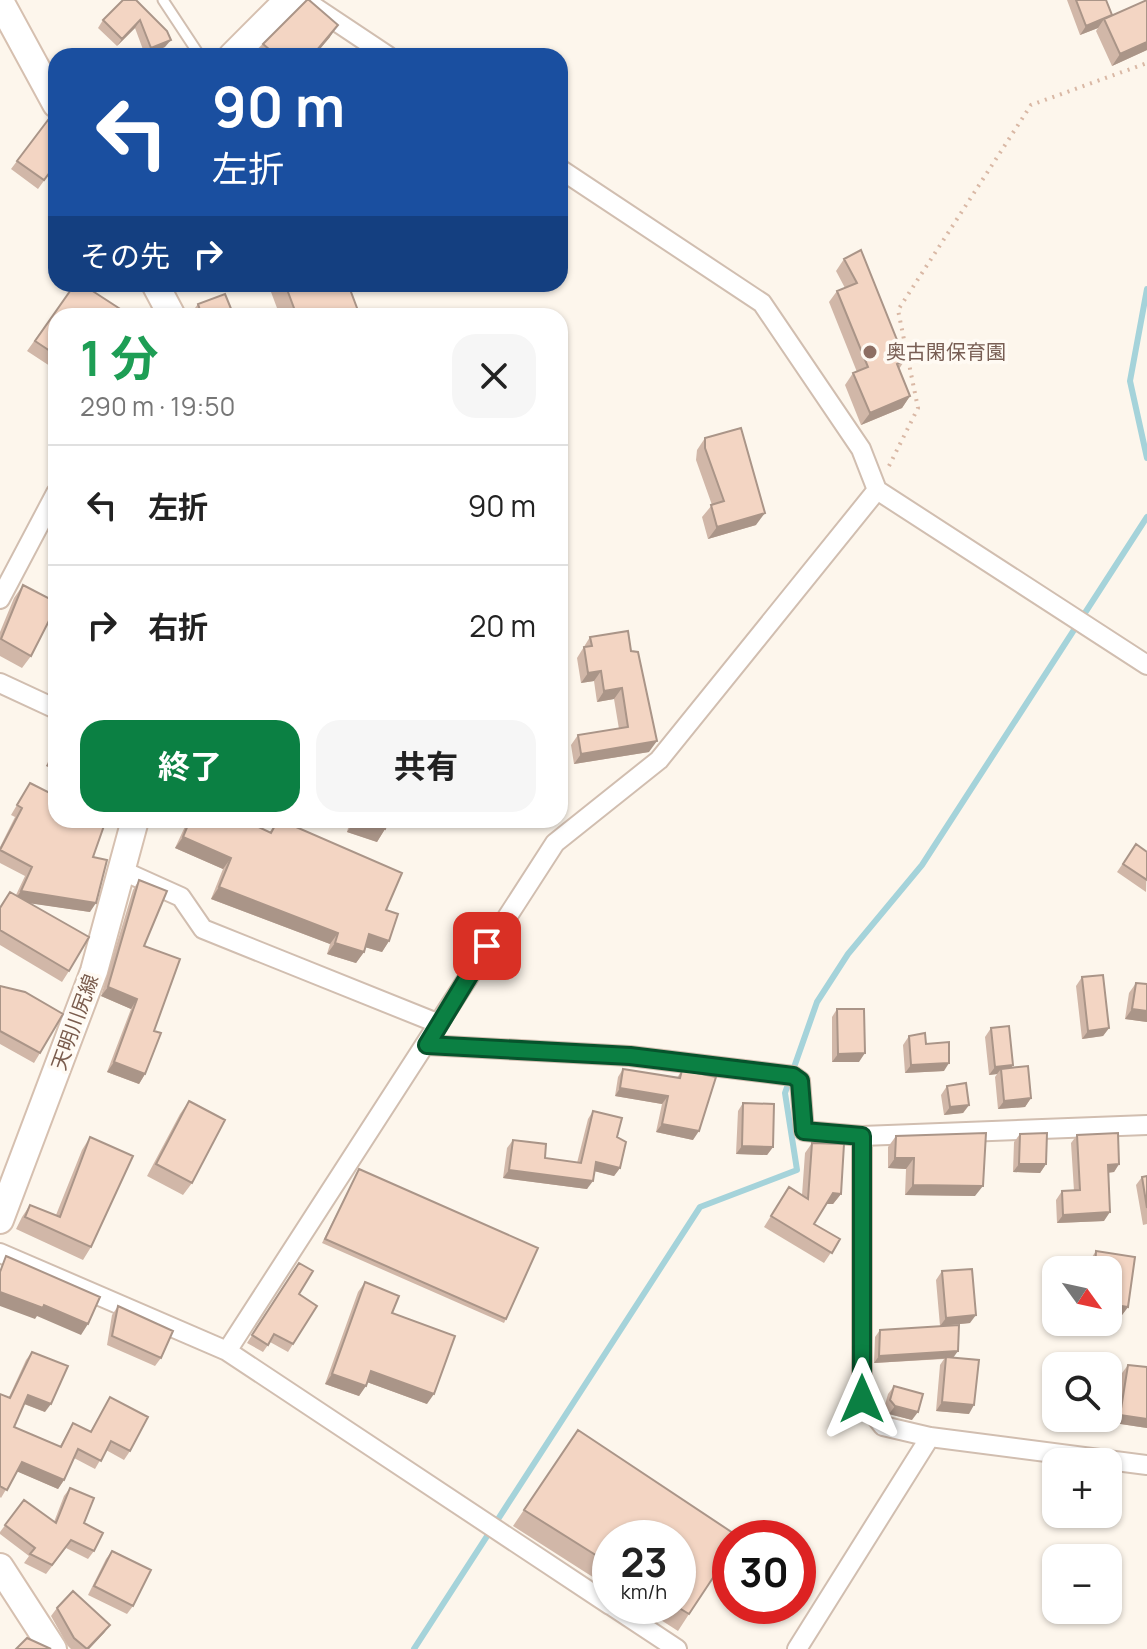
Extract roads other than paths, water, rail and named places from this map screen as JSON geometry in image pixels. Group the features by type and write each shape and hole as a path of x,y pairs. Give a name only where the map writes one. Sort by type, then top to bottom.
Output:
{"main road":[{"path":"240,48 288,0"},
{"path":"0,1 48,89"},
{"name":"天明川尻線","path":"0,1220 94,971 133,828"},
{"path":"0,1567 53,1649"}],"street":[{"path":"304,0 376,48"},
{"path":"568,174 762,303 861,449 877,490 1147,665"},
{"path":"227,1351 555,843 659,760 877,490"},
{"path":"0,599 48,508"},
{"path":"0,683 48,705"},
{"path":"121,870 181,897 203,929 437,1023"},
{"path":"427,1045 630,1056 793,1076 800,1081 804,1131 862,1136 1147,1125"},
{"path":"862,1136 862,1399 883,1426 930,1437 1147,1465"},
{"path":"0,1253 227,1351 592,1592"},
{"path":"797,1649 930,1437"},
{"path":"639,1624 674,1648"}],"lane":[{"path":"163,0 195,48"}],"waterway":[{"path":"1147,289 1130,381 1147,458"},
{"path":"414,1649 700,1207 797,1170 785,1093 817,1002 848,954 922,865 1147,517"}],"place":[{"name":"奥古閑保育園","path":"870,352"}]}
